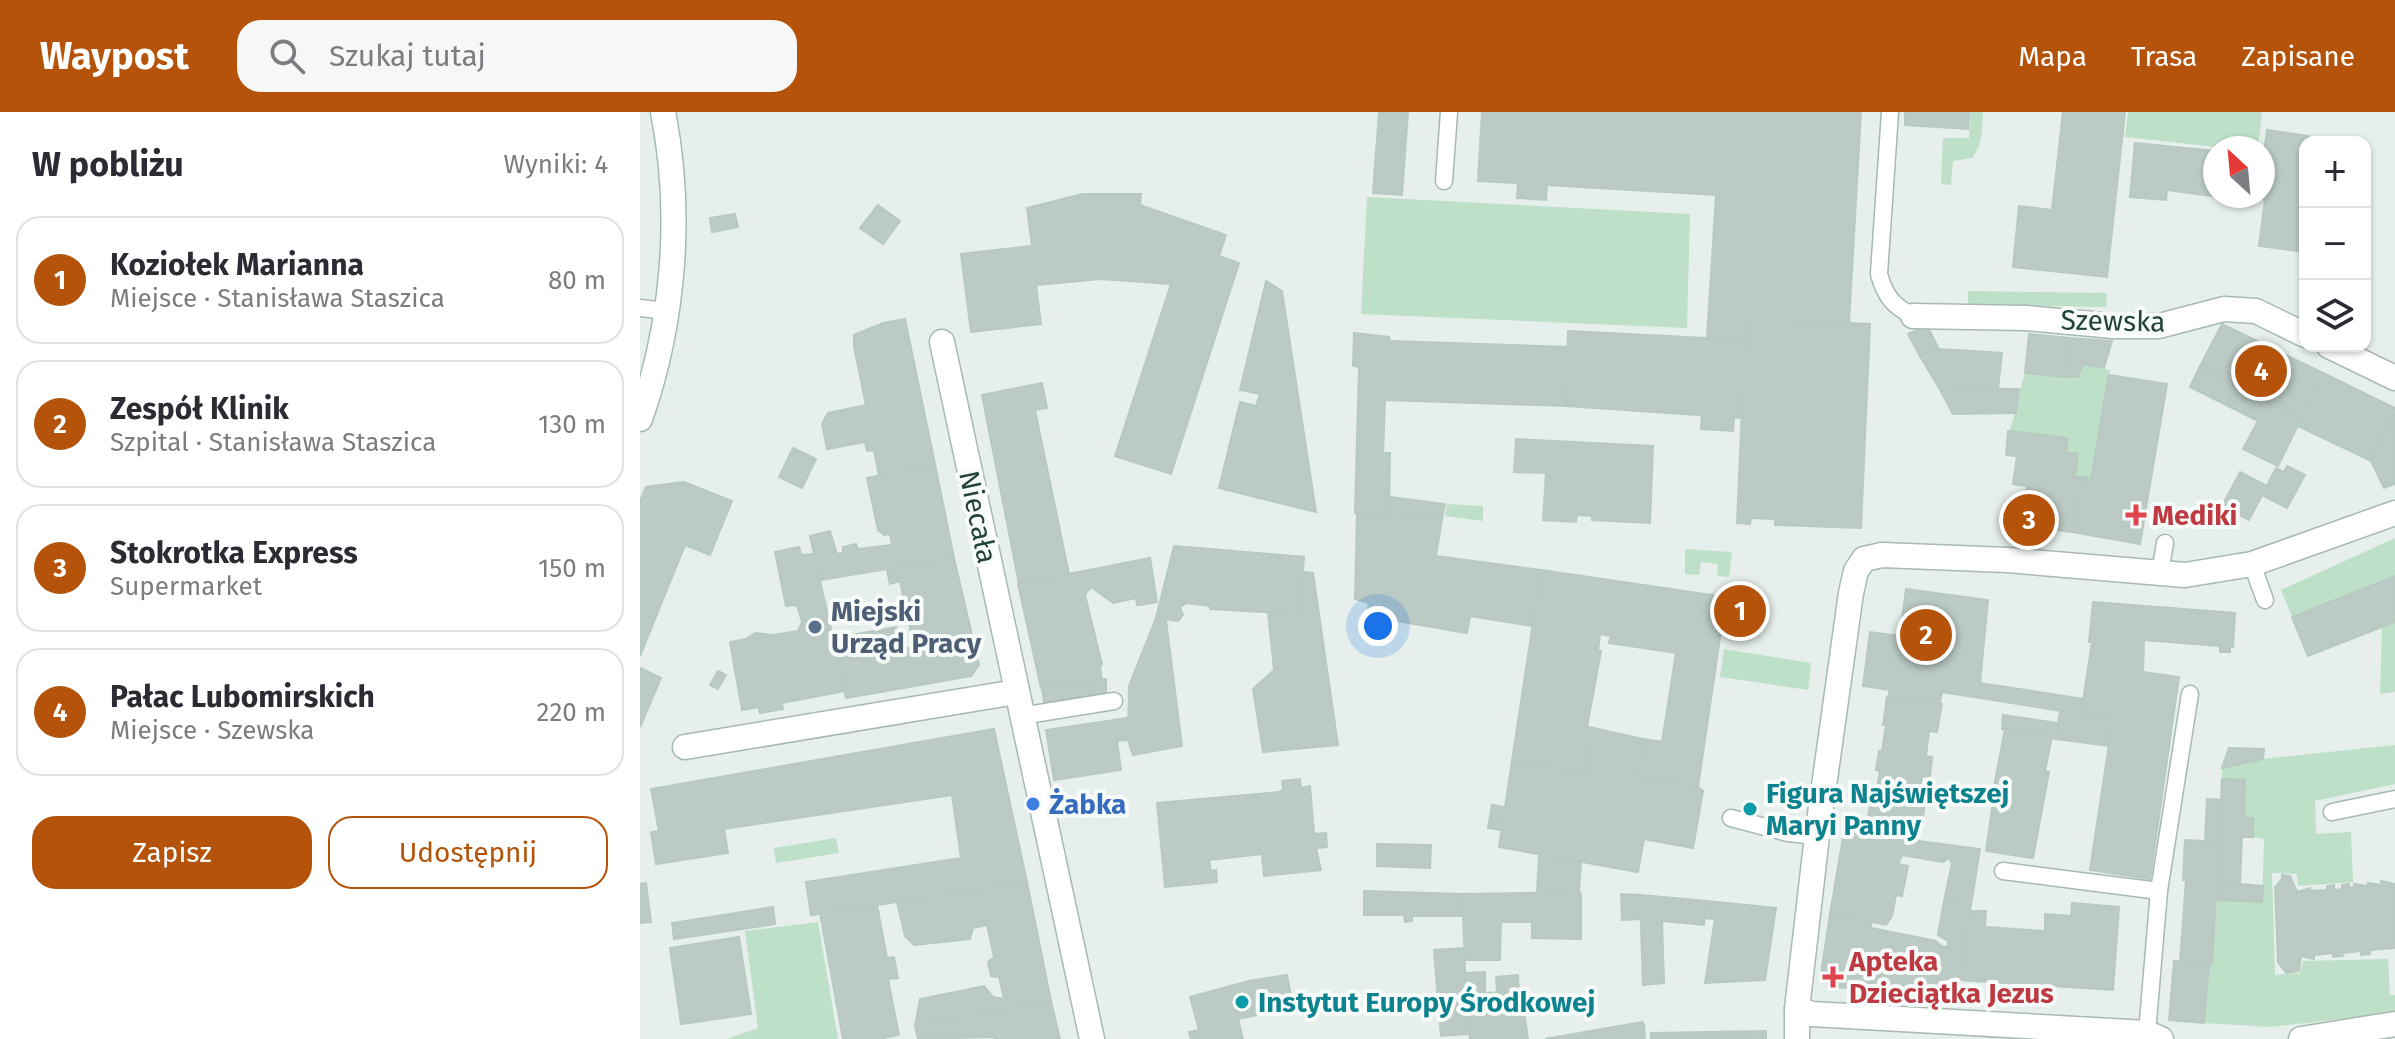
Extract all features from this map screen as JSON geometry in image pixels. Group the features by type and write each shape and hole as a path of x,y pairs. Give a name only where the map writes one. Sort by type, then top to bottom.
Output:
{"street":[{"path":"640,419 657,361 666,311 674,213 669,141 663,112"},
{"name":"Szewska","path":"1913,316 2026,318 2113,326 2159,326 2224,309 2256,311 2299,332"},
{"name":"Niecała","path":"942,342 1092,1039"},
{"path":"2341,352 2395,378"},
{"path":"1797,1039 1797,1009 1817,836 1851,593 1856,571 1864,559 1882,555 2007,560 2160,573 2208,573 2252,564 2395,513"},
{"path":"685,747 1016,692"},
{"path":"1797,1009 1812,1014 2154,1036"},
{"path":"2301,1039 2395,1024"}],"lane":[{"path":"1444,181 1449,112"},
{"path":"1890,112 1879,274 1895,307 1913,316"},
{"path":"640,308 666,311"},
{"path":"2160,573 2165,543"},
{"path":"2252,564 2265,600"},
{"path":"2154,1036 2158,897 2190,694"},
{"path":"1021,716 1114,701"},
{"path":"2332,812 2395,799"},
{"path":"1731,818 1788,833 1817,836"},
{"path":"2003,871 2159,891 2158,897"}],"green space":[{"path":"1970,112 1983,112 1978,147 1972,158 1953,161 1951,185 1941,184 1943,138 1969,138"},
{"path":"2128,112 2262,112 2259,136 2203,136 2203,146 2125,137"},
{"path":"1367,197 1690,214 1687,328 1361,314"},
{"path":"1968,291 2107,293 2106,307 1968,305"},
{"path":"2083,364 2110,370 2091,479 2075,477 2078,454 2066,452 2067,438 2009,431 2025,373 2078,377"},
{"path":"1447,504 1483,506 1483,521 1445,516"},
{"path":"2395,538 2395,576 2292,617 2281,590"},
{"path":"1685,549 1732,552 1729,577 1717,576 1718,564 1701,562 1699,575 1685,574"},
{"path":"2395,622 2395,692 2380,694 2382,627"},
{"path":"1724,649 1811,663 1808,690 1720,677"},
{"path":"2395,745 2395,784 2315,801 2316,834 2351,832 2353,882 2298,886 2297,874 2272,873 2275,975 2300,973 2303,961 2388,959 2390,995 2395,995 2395,1013 2270,1027 2204,1023 2216,900 2262,901 2264,839 2253,837 2253,818 2244,818 2245,780 2222,779 2222,768 2263,759"},
{"path":"836,838 839,853 776,863 774,848"},
{"path":"818,922 838,1039 727,1039 758,1028 745,931"}],"building":[{"path":"1379,112 1408,112 1402,195 1373,193"},
{"path":"1482,112 1861,112 1849,323 1746,319 1745,340 1707,338 1716,195 1547,185 1546,200 1517,198 1518,183 1478,181"},
{"path":"1905,112 1969,112 1968,129 1905,125"},
{"path":"2063,112 2125,112 2107,277 2013,267 2019,206 2052,210"},
{"path":"2267,130 2309,136 2299,136 2299,251 2259,246 2264,208 2275,208 2275,136 2266,136"},
{"path":"2135,143 2203,150 2203,195 2167,190 2166,200 2130,197"},
{"path":"1082,194 1141,194 1140,205 1226,235 1219,256 1239,263 1171,474 1115,456 1171,284 1101,279 1036,285 1041,324 971,332 961,254 1032,246 1027,208"},
{"path":"878,205 900,221 883,244 860,228"},
{"path":"735,214 738,227 712,232 710,218"},
{"path":"1266,281 1282,291 1316,512 1219,488 1240,402 1256,406 1260,394 1240,390"},
{"path":"905,319 935,464 879,476 874,450 867,451 865,442 827,449 822,424 828,413 866,405 854,335 883,323"},
{"path":"1746,319 1870,324 1861,528 1775,525 1775,519 1751,518 1750,524 1737,523"},
{"path":"2222,324 2323,373 2301,419 2199,368"},
{"path":"1927,326 1939,349 1920,356 1908,334"},
{"path":"1568,331 1745,340 1742,418 1566,406"},
{"path":"1354,333 1389,337 1390,341 1569,347 1566,406 1385,400 1383,453 1390,453 1389,515 1355,513 1359,367 1353,366"},
{"path":"2029,334 2068,338 2064,377 2025,373"},
{"path":"2068,338 2112,341 2104,368 2083,364 2078,377 2064,377"},
{"path":"1939,349 2002,353 1998,389 1939,388 1920,356"},
{"path":"2199,368 2301,419 2278,466 2243,449 2258,421 2190,387"},
{"path":"2323,373 2395,408 2371,461 2298,426"},
{"path":"2109,375 2167,384 2140,544 2072,532 2082,477 2091,479"},
{"path":"1042,383 1047,408 1035,410 1069,574 1019,584 982,395"},
{"path":"1939,388 2019,389 2016,413 1953,414"},
{"path":"2395,412 2395,484 2384,488 2371,461"},
{"path":"1702,415 1734,417 1733,431 1701,429"},
{"path":"2008,431 2068,438 2066,452 2078,454 2075,477 2082,477 2072,532 2022,526 2027,486 2013,484 2017,456 2006,455"},
{"path":"1516,439 1653,446 1650,523 1592,520 1592,516 1577,515 1576,522 1543,520 1546,473 1514,472"},
{"path":"793,448 816,459 802,488 779,477"},
{"path":"935,464 954,558 820,580 810,536 830,531 837,554 843,553 843,547 856,544 858,549 892,545 890,534 884,535 878,530 867,478"},
{"path":"2287,466 2305,475 2287,508 2262,495 2276,468 2284,472"},
{"path":"2240,472 2267,486 2249,520 2222,506"},
{"path":"684,482 732,501 710,555 685,545 640,656 640,501 646,487"},
{"path":"1390,497 1445,504 1442,519 1390,512"},
{"path":"1390,512 1442,519 1436,556 1541,570 1532,626 1470,616 1467,633 1367,616 1369,603 1355,599 1357,513 1389,515"},
{"path":"1174,546 1304,557 1299,617 1283,613 1210,609 1210,606 1187,603 1180,607 1183,615 1178,621 1156,618"},
{"name":"Miejski Urząd Pracy","path":"799,547 801,555 814,554 845,691 782,703 783,709 760,713 758,707 742,710 730,642 746,639 755,633 773,635 798,631 802,622 797,605 786,606 775,552"},
{"path":"954,558 979,665 971,676 846,698 834,638 896,627 902,634 906,648 914,647 900,581 890,584 887,570"},
{"path":"1150,558 1157,602 1137,605 1136,598 1113,603 1091,587 1085,595 1102,664 1102,680 1041,688 1018,584"},
{"path":"1541,570 1726,597 1698,787 1638,777 1643,739 1662,742 1676,653 1609,643 1611,636 1600,634 1598,651 1601,651 1587,727 1593,728 1587,773 1512,761"},
{"path":"1303,572 1313,573 1338,745 1263,752 1253,689 1274,670 1268,612 1299,617"},
{"path":"2395,576 2395,622 2308,656 2292,617"},
{"path":"1906,589 1988,600 1980,683 2084,699 2081,714 1942,692 1940,703 1888,697 1890,690 1863,686 1870,632 1900,636"},
{"path":"2093,602 2235,613 2230,652 2220,652 2220,646 2144,640 2143,672 2179,677 2150,879 2090,870 2113,718 2081,714 2092,642 2089,642"},
{"path":"1156,618 1166,620 1182,746 1133,755 1128,740 1129,686"},
{"path":"640,668 661,678 640,727"},
{"path":"718,671 726,675 718,689 710,685"},
{"path":"1106,679 1106,693 1044,702 1042,688"},
{"path":"1887,697 1942,704 1937,732 1929,731 1926,756 1932,757 1930,777 1922,776 1918,802 1925,803 1921,831 1867,824 1871,797 1876,797 1880,771 1876,770 1886,725 1883,725"},
{"path":"2060,710 2113,718 2108,746 2056,739"},
{"path":"2003,715 2058,723 2056,739 2002,729"},
{"path":"1128,718 1128,740 1117,741 1121,770 1054,780 1046,730"},
{"path":"1593,728 1643,739 1638,777 1698,787 1703,791 1693,848 1644,839 1638,872 1499,847 1512,761 1587,773"},
{"path":"994,729 1027,882 811,915 806,882 961,858 952,795 724,829 728,853 656,864 651,832 659,831 651,789"},
{"path":"2005,729 2052,736 2045,771 2049,772 2033,858 1986,851 1991,802"},
{"path":"2229,748 2264,749 2263,759 2222,768"},
{"path":"1300,779 1301,788 1310,786 1314,834 1326,833 1327,847 1316,848 1321,870 1264,876 1262,854 1209,860 1211,871 1216,870 1217,882 1165,887 1157,803 1279,792 1283,790 1282,781"},
{"path":"2222,779 2245,780 2244,818 2253,818 2253,837 2242,837 2240,883 2218,882"},
{"path":"2207,799 2221,800 2219,842 2205,841"},
{"path":"1492,805 1504,807 1501,830 1488,828"},
{"path":"1872,824 1910,830 1909,837 1871,832"},
{"path":"1844,831 1980,849 1971,905 1944,901 1952,863 1949,858 1943,862 1902,855 1898,864 1908,866 1902,896 1896,895 1892,916 1886,925 1830,914"},
{"path":"2185,840 2219,842 2212,964 2180,962 2186,880 2183,880"},
{"path":"1377,844 1431,845 1430,868 1377,866"},
{"path":"1539,854 1581,862 1579,892 1537,894"},
{"path":"2282,875 2290,876 2297,892 2310,888 2310,891 2327,890 2327,886 2334,885 2334,890 2349,884 2349,888 2355,887 2354,884 2382,885 2381,881 2395,884 2395,948 2370,950 2370,954 2361,955 2361,951 2333,957 2333,953 2314,955 2314,959 2301,956 2299,971 2286,973 2278,962 2275,887"},
{"path":"1027,882 1051,1001 915,1026 920,999 984,986 993,997 1004,999 999,977 991,976 988,962 994,957 987,925 973,928 970,939 914,945 905,936 897,902"},
{"path":"2218,882 2263,886 2262,902 2216,900"},
{"path":"646,883 651,922 640,923 640,884"},
{"path":"1364,891 1462,894 1463,916 1412,916 1412,921 1405,922 1404,915 1364,915"},
{"path":"1579,892 1581,939 1532,938 1532,922 1501,922 1500,960 1465,960 1462,894"},
{"path":"1621,894 1640,895 1642,919 1622,920"},
{"path":"1640,895 1706,901 1704,925 1662,921 1664,983 1643,985"},
{"path":"1706,901 1776,908 1765,980 1705,983 1715,919 1704,918"},
{"path":"1944,901 1971,905 1956,995 1832,987 1821,974 1830,914 1871,922 1871,928 1936,941 1948,947 1948,941 1938,935"},
{"path":"2072,903 2119,907 2113,990 1959,980 1970,911 1986,911 1985,927 2045,931 2045,914 2071,916"},
{"path":"877,905 887,958 894,957 898,978 888,979 899,1035 879,1039 843,1039 820,913"},
{"path":"773,907 775,924 674,939 672,923"},
{"path":"739,937 751,1014 681,1024 670,948"},
{"path":"1464,948 1468,1034 1441,1036 1434,950"},
{"path":"2174,961 2209,964 2204,1023 2169,1020"},
{"path":"1485,972 1485,993 1466,994 1465,973"},
{"name":"Instytut Europy Środkowej","path":"1287,975 1293,1008 1238,1019 1243,1039 1191,1039 1189,1032 1199,1030 1190,997 1249,981"},
{"path":"1518,975 1519,991 1497,992 1496,977"},
{"path":"1521,991 1528,1039 1470,1039 1466,994"},
{"path":"1051,1001 1060,1039 918,1039 915,1026"},
{"path":"1642,1022 1645,1039 1545,1039"},
{"path":"1766,1031 1766,1039 1651,1039 1651,1033"}],"place":[{"name":"Pałac Lubomirskich","path":"2261,371"},
{"name":"Mediki","path":"2136,515"},
{"name":"Stokrotka Express","path":"2029,520"},
{"name":"Koziołek Marianna","path":"1740,611"},
{"name":"Miejski Urząd Pracy","path":"815,627"},
{"name":"Zespół Klinik","path":"1926,635"},
{"name":"Żabka","path":"1033,804"},
{"name":"Figura Najświętszej Maryi Panny","path":"1750,809"},
{"name":"Apteka Dzieciątka Jezus","path":"1833,977"},
{"name":"Instytut Europy Środkowej","path":"1242,1002"}]}
